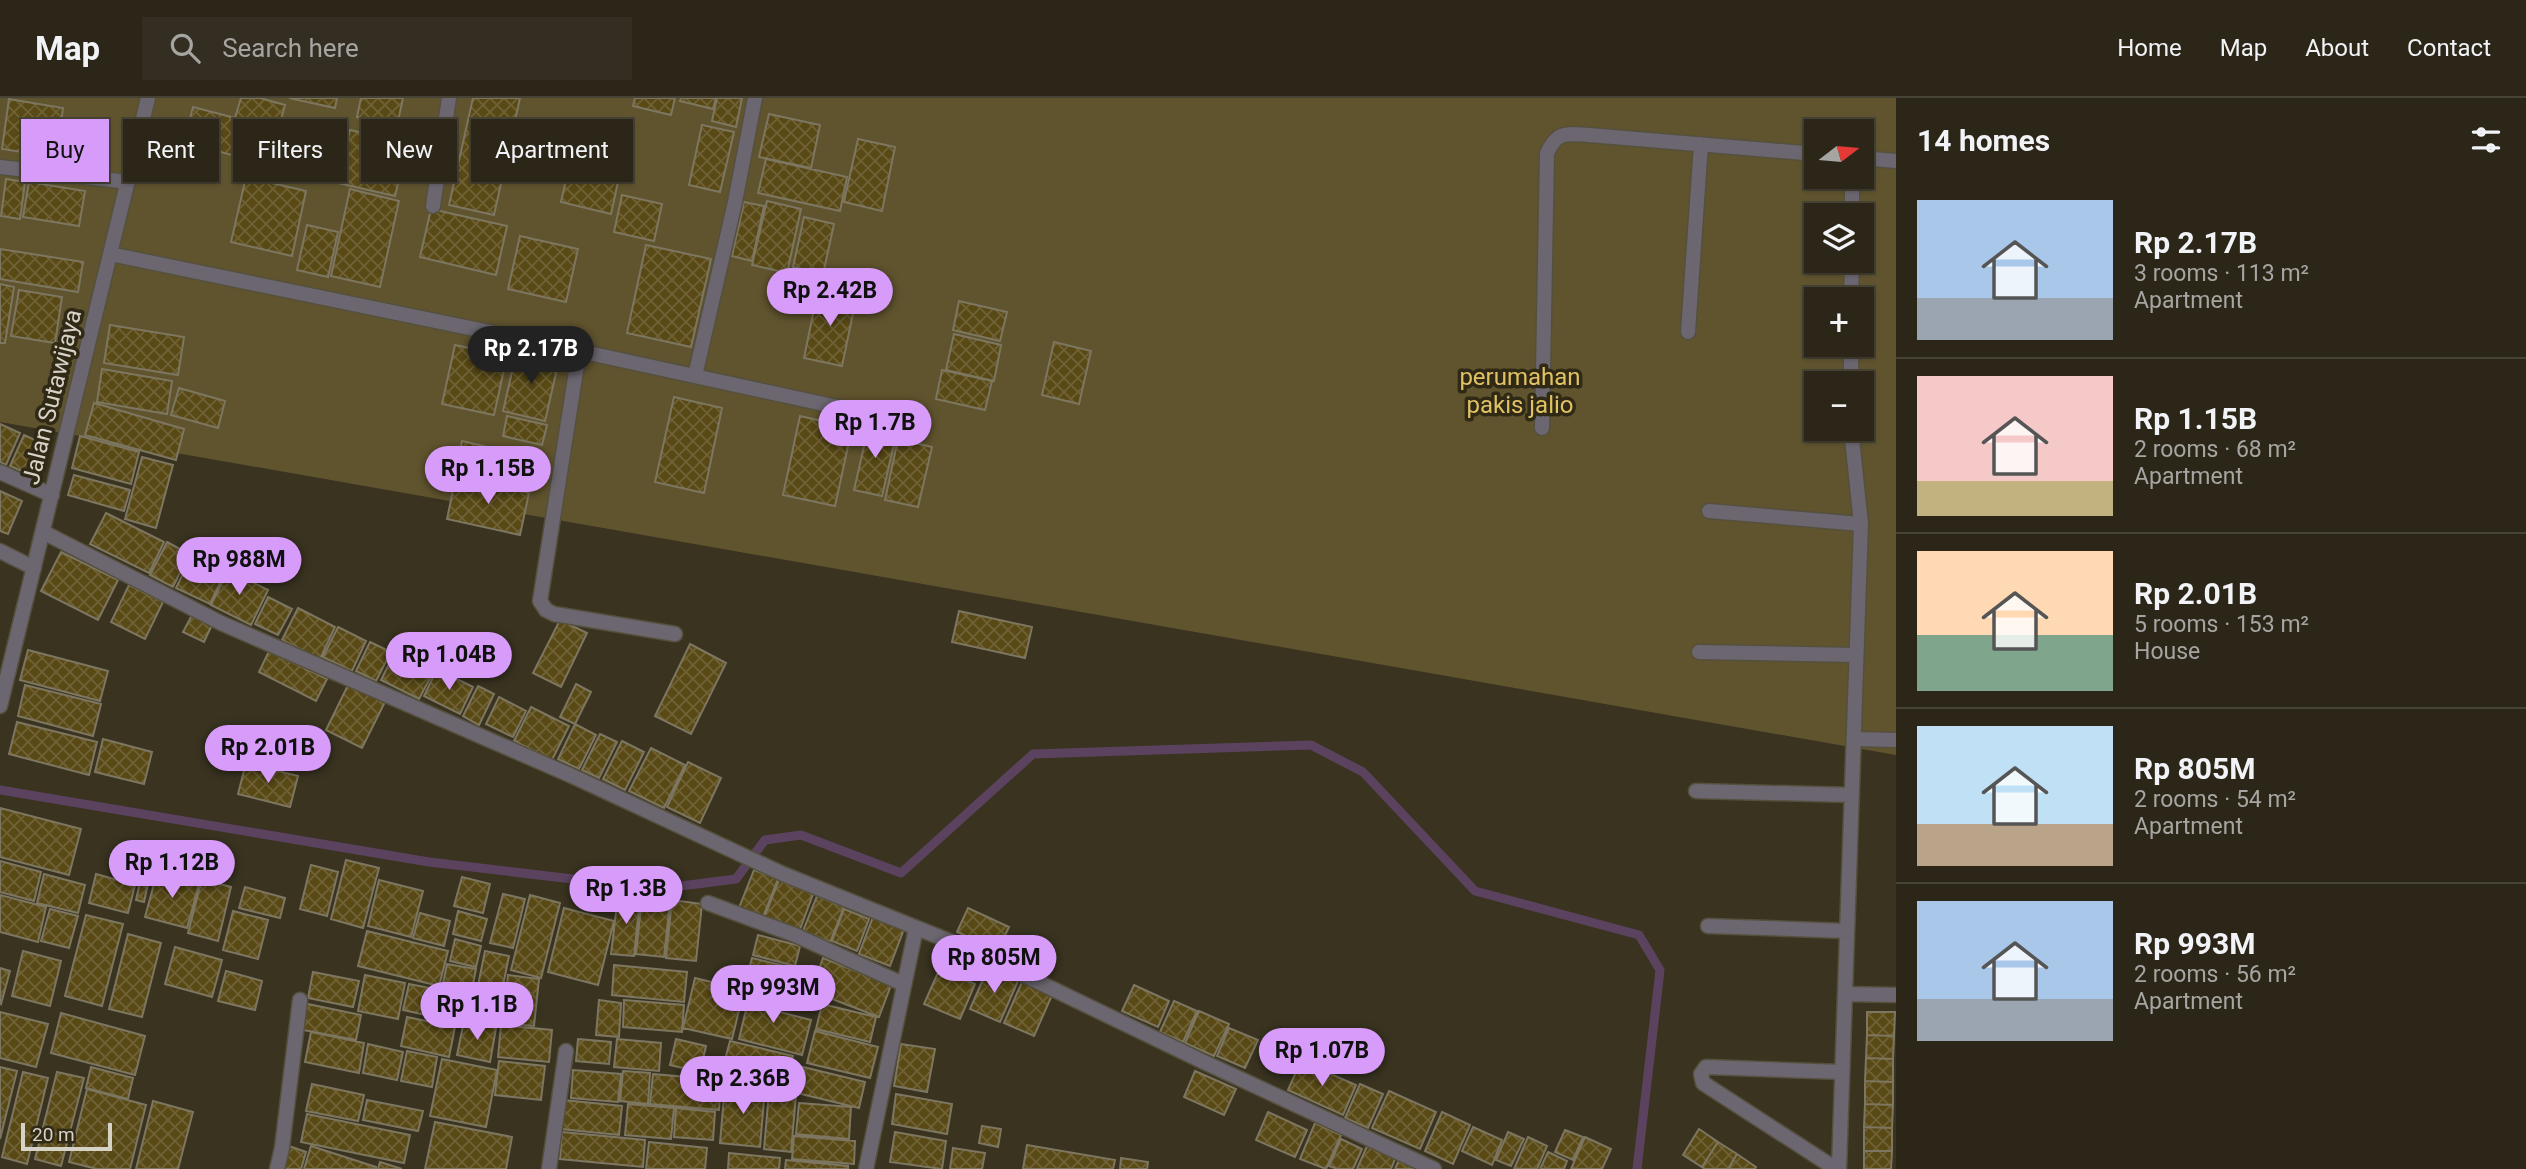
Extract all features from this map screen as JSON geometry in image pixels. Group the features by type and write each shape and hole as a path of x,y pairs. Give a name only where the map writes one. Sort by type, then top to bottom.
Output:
{"street":[{"name":"Jalan Sutawijaya","path":"143,119 148,98"},
{"path":"433,206 449,98"},
{"path":"695,376 735,202 755,98"},
{"path":"1542,428 1547,153 1553,141 1563,134 1804,153"},
{"path":"1688,332 1701,144"},
{"path":"1874,159 1896,161"},
{"path":"0,167 123,181"},
{"name":"Jalan Sutawijaya","path":"0,706 128,182"},
{"path":"110,254 902,421"},
{"path":"579,352 540,601 545,610 554,614 675,634"},
{"path":"1842,1072 1706,1068 1701,1074 1703,1083 1837,1169 1842,1072 1861,524 1852,441"},
{"path":"0,472 52,495"},
{"path":"1709,511 1861,524"},
{"path":"43,532 221,623 570,775 783,874 974,951 1194,1058 1434,1169"},
{"path":"0,551 34,568"},
{"path":"1699,652 1857,655"},
{"path":"1854,739 1896,740"},
{"path":"1696,790 1852,795"},
{"path":"708,903 795,935 903,984"},
{"path":"1709,926 1847,931"},
{"path":"866,1169 916,928"},
{"path":"1844,994 1896,995"},
{"path":"277,1169 282,1148 300,1000"},
{"path":"549,1169 566,1051"}],"green space":[{"name":"perumahan pakis jalio","path":"0,98 1896,98 1896,755 0,422"}],"building":[{"path":"241,98 260,98 285,105 281,119 233,119 233,155 219,151 219,119 190,119 193,107 235,118"},
{"path":"289,98 337,98 335,108"},
{"path":"361,98 403,98 398,119 357,117"},
{"path":"473,98 520,98 515,119 471,119 471,182 501,182 494,215 449,205 454,182 457,182 457,169"},
{"path":"635,98 675,98 671,115 633,106"},
{"path":"681,98 716,98 713,109 680,101"},
{"path":"717,98 742,98 736,127 712,121"},
{"path":"9,99 63,108 61,119 21,119 21,152 2,149"},
{"path":"769,114 820,125 811,168 759,157"},
{"path":"702,125 734,132 720,192 689,185"},
{"path":"350,130 361,132 361,182 398,182 395,196 338,183 347,182 347,143"},
{"path":"858,139 895,147 882,211 844,202"},
{"path":"766,159 847,177 840,211 758,193"},
{"path":"6,179 25,182 20,219 1,216"},
{"path":"29,182 85,191 79,226 23,217"},
{"path":"245,182 267,182 306,191 292,256 231,242"},
{"path":"566,182 618,182 611,214 561,202"},
{"path":"350,189 399,201 380,287 331,276"},
{"path":"622,195 662,204 654,241 614,232"},
{"path":"767,201 801,209 787,273 752,265"},
{"path":"744,202 764,206 752,261 732,256"},
{"path":"431,209 507,226 496,275 420,257"},
{"path":"804,217 834,224 823,274 793,267"},
{"path":"307,225 338,232 328,277 297,270"},
{"path":"520,236 578,249 566,302 508,289"},
{"path":"646,245 711,259 691,347 627,333"},
{"path":"0,249 83,262 78,292 0,279"},
{"path":"0,284 14,287 5,343 0,343"},
{"path":"19,290 62,297 55,343 11,336"},
{"path":"818,290 856,299 842,366 804,358"},
{"path":"959,301 1007,312 1000,341 953,330"},
{"path":"110,325 184,337 178,375 104,363"},
{"path":"954,334 1001,345 994,381 946,370"},
{"path":"1054,342 1091,351 1079,404 1042,395"},
{"path":"455,345 507,356 494,415 442,404"},
{"path":"517,350 559,360 545,421 503,411"},
{"path":"102,369 172,381 167,414 97,402"},
{"path":"942,370 992,381 985,410 936,399"},
{"path":"179,388 225,401 218,428 171,415"},
{"path":"674,397 722,408 704,493 655,482"},
{"path":"94,403 184,429 176,460 85,435"},
{"path":"507,416 547,425 542,445 503,436"},
{"path":"800,416 852,428 835,506 783,495"},
{"path":"0,424 20,433 6,465 0,462"},
{"path":"869,425 897,431 882,496 854,490"},
{"path":"24,435 46,445 33,476 10,466"},
{"path":"80,436 139,452 131,484 72,468"},
{"path":"898,439 932,447 918,507 885,500"},
{"path":"462,441 534,458 528,485 456,469"},
{"path":"142,457 173,465 156,528 125,519"},
{"path":"74,475 130,490 124,511 68,495"},
{"path":"456,476 529,493 520,535 447,519"},
{"path":"0,491 22,501 8,534 0,531"},
{"path":"106,513 164,542 149,573 90,544"},
{"path":"167,542 189,554 173,587 150,575"},
{"path":"61,552 118,580 98,620 41,591"},
{"path":"192,555 225,572 210,604 176,588"},
{"path":"228,570 268,590 251,625 211,605"},
{"path":"129,585 163,602 145,639 111,622"},
{"path":"268,597 292,609 278,635 255,624"},
{"path":"298,608 335,627 320,659 282,640"},
{"path":"959,611 1032,627 1025,658 952,642"},
{"path":"192,615 212,625 204,642 183,632"},
{"path":"560,620 587,633 561,687 533,673"},
{"path":"338,627 366,641 352,671 323,657"},
{"path":"370,642 391,652 376,681 356,671"},
{"path":"690,644 726,663 691,734 655,716"},
{"path":"397,648 436,667 419,699 381,680"},
{"path":"28,650 108,671 100,701 20,680"},
{"path":"269,651 327,679 316,701 259,672"},
{"path":"437,669 473,687 460,714 424,696"},
{"path":"349,683 385,702 362,748 326,730"},
{"path":"576,684 591,692 575,724 560,717"},
{"path":"25,685 101,704 93,736 18,716"},
{"path":"478,686 494,694 479,725 463,716"},
{"path":"499,697 526,711 513,737 486,724"},
{"path":"531,707 569,726 552,760 514,741"},
{"path":"17,722 97,742 89,775 9,754"},
{"path":"575,724 596,735 579,769 558,759"},
{"path":"600,734 617,742 599,778 582,770"},
{"path":"103,739 152,752 144,784 95,772"},
{"path":"622,741 644,752 625,790 603,779"},
{"path":"651,748 685,765 664,808 629,791"},
{"path":"688,762 721,778 700,823 667,807"},
{"path":"246,763 298,776 290,807 238,794"},
{"path":"0,808 81,829 69,875 0,857"},
{"path":"346,860 379,868 363,928 331,919"},
{"path":"0,861 41,872 34,901 0,892"},
{"path":"311,865 338,872 327,916 300,909"},
{"path":"754,870 778,879 761,922 737,913"},
{"path":"142,873 150,875 144,902 136,900"},
{"path":"157,873 199,884 187,928 145,917"},
{"path":"44,874 85,885 78,913 37,903"},
{"path":"96,874 135,885 128,913 89,903"},
{"path":"462,877 490,884 483,913 454,906"},
{"path":"202,879 231,887 218,941 188,933"},
{"path":"379,880 423,891 411,937 368,926"},
{"path":"779,880 813,894 799,932 764,918"},
{"path":"245,887 285,898 280,918 239,908"},
{"path":"503,894 525,899 513,948 490,943"},
{"path":"0,895 46,907 38,942 0,932"},
{"path":"530,895 560,903 541,978 511,970"},
{"path":"618,896 640,898 634,956 611,954"},
{"path":"817,896 844,907 830,942 803,931"},
{"path":"642,898 670,901 664,957 636,954"},
{"path":"672,900 702,904 696,961 666,958"},
{"path":"564,908 614,921 598,985 548,972"},
{"path":"968,908 1009,927 998,950 957,932"},
{"path":"50,909 78,916 69,948 41,941"},
{"path":"844,909 869,919 857,951 832,941"},
{"path":"233,911 268,920 258,959 223,950"},
{"path":"458,911 487,919 481,941 453,934"},
{"path":"420,913 450,921 444,946 413,938"},
{"path":"86,915 123,924 102,1006 65,996"},
{"path":"873,917 904,929 890,966 859,954"},
{"path":"367,931 448,951 439,986 358,966"},
{"path":"128,934 161,943 142,1017 109,1009"},
{"path":"758,935 800,946 795,966 753,955"},
{"path":"455,939 481,946 476,967 450,961"},
{"path":"175,947 222,960 212,997 165,984"},
{"path":"23,951 61,961 50,1006 12,996"},
{"path":"485,951 509,956 496,1020 472,1015"},
{"path":"752,958 793,968 788,991 746,981"},
{"path":"823,958 891,985 879,1017 811,991"},
{"path":"447,964 476,969 467,1014 438,1008"},
{"path":"614,965 687,972 684,1002 612,995"},
{"path":"0,968 10,971 1,1004 0,1003"},
{"path":"940,968 975,984 960,1019 924,1004"},
{"path":"988,968 1018,981 1000,1022 970,1009"},
{"path":"226,971 262,981 255,1010 218,1001"},
{"path":"313,972 359,981 353,1007 308,998"},
{"path":"365,975 405,983 398,1019 358,1011"},
{"path":"508,975 539,979 534,1026 503,1023"},
{"path":"695,978 744,990 732,1039 683,1028"},
{"path":"1022,982 1052,995 1034,1036 1004,1023"},
{"path":"409,984 435,989 430,1016 403,1010"},
{"path":"1134,985 1169,1001 1158,1027 1122,1011"},
{"path":"751,989 775,995 772,1010 811,1020 802,1055 739,1039"},
{"path":"599,1000 621,1003 619,1037 596,1035"},
{"path":"624,1000 684,1005 682,1032 623,1027"},
{"path":"1174,1001 1197,1011 1183,1042 1160,1032"},
{"path":"303,1003 361,1015 356,1040 298,1029"},
{"path":"822,1004 876,1017 870,1042 816,1029"},
{"path":"1199,1011 1229,1024 1214,1056 1185,1043"},
{"path":"0,1012 48,1024 36,1067 0,1058"},
{"path":"1867,1012 1895,1012 1894,1036 1867,1035"},
{"path":"61,1013 145,1036 135,1075 51,1053"},
{"path":"407,1017 455,1027 449,1057 401,1046"},
{"path":"464,1021 496,1028 490,1062 457,1055"},
{"path":"501,1025 552,1030 549,1062 498,1057"},
{"path":"1229,1028 1258,1040 1245,1068 1217,1056"},
{"path":"815,1031 878,1047 870,1078 807,1063"},
{"path":"311,1032 364,1043 359,1073 305,1062"},
{"path":"1867,1035 1894,1036 1893,1059 1866,1058"},
{"path":"578,1039 611,1042 609,1064 576,1061"},
{"path":"617,1039 661,1043 659,1071 614,1067"},
{"path":"676,1039 706,1046 700,1072 670,1065"},
{"path":"730,1041 793,1056 786,1087 722,1071"},
{"path":"368,1044 403,1052 397,1080 363,1073"},
{"path":"901,1044 935,1049 927,1092 894,1086"},
{"path":"407,1051 437,1057 432,1087 401,1081"},
{"path":"1866,1058 1893,1059 1893,1082 1865,1081"},
{"path":"442,1059 497,1070 486,1127 430,1116"},
{"path":"499,1061 545,1066 541,1100 495,1095"},
{"path":"1301,1061 1356,1085 1343,1115 1288,1090"},
{"path":"0,1067 17,1071 0,1139"},
{"path":"91,1067 133,1078 128,1099 86,1088"},
{"path":"803,1067 865,1082 859,1108 797,1093"},
{"path":"573,1070 621,1074 618,1102 571,1098"},
{"path":"623,1071 650,1073 648,1104 620,1101"},
{"path":"1195,1071 1236,1089 1224,1115 1184,1097"},
{"path":"23,1072 48,1078 27,1164 2,1157"},
{"path":"57,1072 84,1078 61,1166 35,1159"},
{"path":"653,1074 721,1080 719,1110 650,1104"},
{"path":"1865,1081 1893,1082 1893,1105 1865,1104"},
{"path":"312,1084 364,1095 358,1121 306,1111"},
{"path":"1360,1084 1383,1094 1368,1128 1345,1118"},
{"path":"725,1085 765,1088 760,1147 720,1143"},
{"path":"87,1089 146,1105 130,1169 97,1169 69,1162"},
{"path":"1389,1091 1436,1112 1420,1149 1372,1128"},
{"path":"769,1092 796,1095 791,1152 764,1149"},
{"path":"896,1094 952,1104 947,1134 892,1124"},
{"path":"367,1100 423,1111 418,1131 363,1120"},
{"path":"563,1100 622,1106 619,1135 561,1129"},
{"path":"153,1101 193,1112 178,1169 136,1169"},
{"path":"799,1103 851,1107 849,1139 796,1134"},
{"path":"628,1104 674,1108 671,1139 625,1135"},
{"path":"1865,1104 1893,1105 1892,1128 1864,1127"},
{"path":"676,1108 715,1112 713,1140 674,1137"},
{"path":"1268,1112 1307,1130 1295,1157 1256,1140"},
{"path":"1442,1112 1470,1125 1453,1164 1425,1151"},
{"path":"307,1114 410,1135 404,1163 301,1142"},
{"path":"435,1122 512,1137 506,1169 425,1169"},
{"path":"1315,1123 1341,1135 1326,1169 1300,1159"},
{"path":"982,1126 1001,1129 998,1147 979,1143"},
{"path":"1473,1127 1502,1140 1492,1165 1462,1151"},
{"path":"1864,1127 1892,1128 1892,1151 1864,1151"},
{"path":"1699,1129 1718,1142 1702,1167 1683,1155"},
{"path":"1565,1130 1583,1137 1573,1160 1555,1152"},
{"path":"562,1132 645,1140 643,1167 560,1159"},
{"path":"895,1132 946,1141 942,1169 890,1162"},
{"path":"1508,1132 1524,1139 1511,1166 1496,1160"},
{"path":"794,1136 855,1141 854,1164 792,1159"},
{"path":"1528,1137 1547,1146 1537,1169 1514,1169"},
{"path":"1585,1137 1611,1149 1602,1169 1571,1169"},
{"path":"1341,1139 1362,1149 1353,1169 1329,1166"},
{"path":"649,1142 707,1148 705,1169 646,1169"},
{"path":"1718,1142 1737,1154 1728,1169 1705,1169 1702,1167"},
{"path":"286,1145 306,1152 301,1169 279,1169"},
{"path":"1027,1145 1115,1160 1113,1169 1023,1169"},
{"path":"311,1146 376,1167 376,1169 304,1169"},
{"path":"1367,1146 1395,1159 1391,1169 1357,1169"},
{"path":"953,1148 985,1153 982,1169 950,1169"},
{"path":"1864,1151 1892,1151 1891,1169 1864,1169"},
{"path":"1548,1152 1567,1161 1564,1169 1540,1169"},
{"path":"729,1153 780,1158 779,1169 728,1169"},
{"path":"1737,1154 1756,1167 1755,1169 1728,1169"},
{"path":"1121,1158 1148,1162 1147,1169 1120,1169"},
{"path":"786,1160 848,1166 848,1169 785,1169"},
{"path":"1399,1160 1419,1169 1395,1169"},
{"path":"380,1162 402,1169 378,1169"}],"waterway":[{"path":"0,790 429,862 657,889 736,879 765,840 801,835 901,873 1033,754 1311,745 1363,772 1475,891 1639,935 1660,970 1637,1169"}]}
